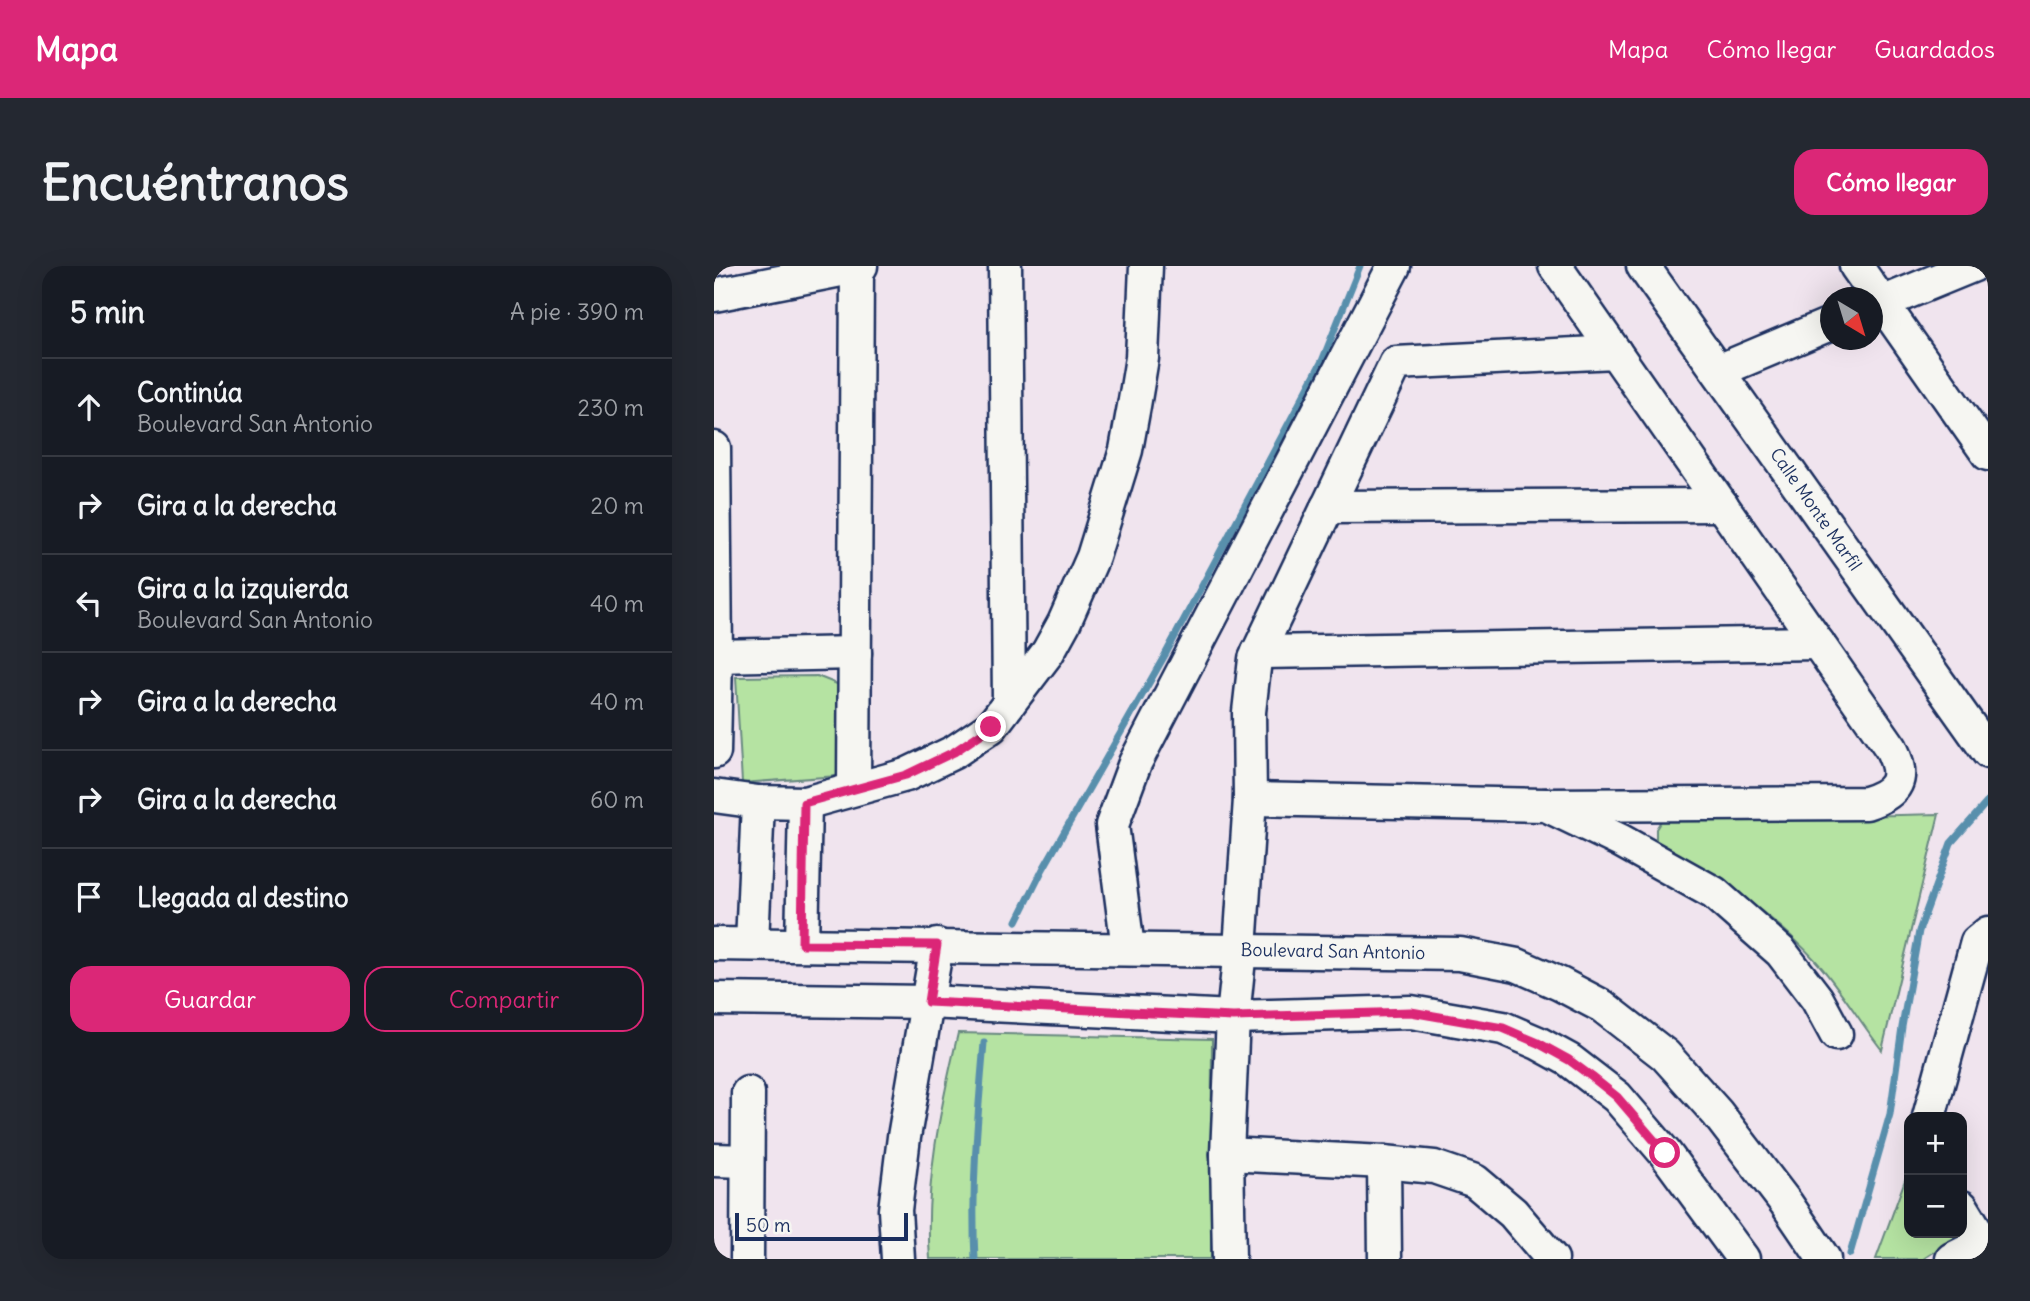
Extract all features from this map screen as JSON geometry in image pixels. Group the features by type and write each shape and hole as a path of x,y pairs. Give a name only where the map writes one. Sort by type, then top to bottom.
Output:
{"street":[{"path":"714,295 859,266 854,788"},
{"path":"1005,266 1009,704"},
{"path":"714,796 758,802 804,803 906,775 954,752 991,727 1048,652 1093,557 1126,450 1142,358 1146,266"},
{"path":"1128,948 1112,825 1135,762 1394,266"},
{"path":"1250,799 1546,805 1866,803 1883,798 1893,791 1898,779 1899,763 1891,748 1555,266"},
{"name":"Calle Monte Marfil","path":"1643,266 1988,752"},
{"path":"1856,266 1867,287"},
{"path":"1883,303 1972,266"},
{"path":"1883,313 1988,454"},
{"path":"1718,371 1820,328"},
{"path":"1229,1259 1227,1154 1233,1017 1250,799 1249,712 1255,659 1396,363 1615,352"},
{"path":"714,448 714,752"},
{"path":"1327,508 1722,505"},
{"path":"1258,652 1818,643"},
{"path":"716,656 855,653"},
{"path":"752,944 758,802"},
{"path":"802,944 804,803"},
{"path":"1546,805 1622,841 1714,893 1781,952 1817,999 1836,1034"},
{"path":"1930,1112 1977,942 1988,933"},
{"name":"Boulevard San Antonio","path":"714,944 1460,954 1517,965 1591,1000 1665,1055 1717,1113 1786,1203 1824,1259"},
{"path":"898,1259 895,1210 904,1137 937,945"},
{"path":"714,999 928,1002 1233,1017 1411,1012 1503,1028 1569,1060 1617,1097 1665,1153 1743,1259"},
{"path":"747,1259 748,1093"},
{"path":"1227,1154 1434,1167 1475,1181 1513,1213 1552,1259"},
{"path":"714,1160 747,1161"},
{"path":"1384,1162 1385,1259"},
{"path":"1952,1259 1984,1243 1967,1215"},
{"path":"1988,1237 1983,1241 1988,1248"}],"green space":[{"path":"817,676 842,686 838,776 742,783 736,677"},
{"path":"1939,814 1882,1050 1832,981 1798,942 1740,894 1656,841 1656,829 1661,821"},
{"path":"958,1033 1212,1039 1211,1259 930,1259 929,1202 935,1145"},
{"path":"1904,1183 1904,1238 1955,1238 1923,1259 1876,1259"}],"waterway":[{"path":"1017,921 1043,869 1165,655 1322,361 1360,266"},
{"path":"1850,1254 1890,1114 1919,931 1951,843 1988,801"},
{"path":"975,1259 977,1124 984,1043"}],"route":[{"path":"991,727 954,752 906,775 804,803 802,944 937,945 928,1002 1233,1017 1411,1012 1503,1028 1569,1060 1592,1077 1617,1097 1665,1153"}]}
